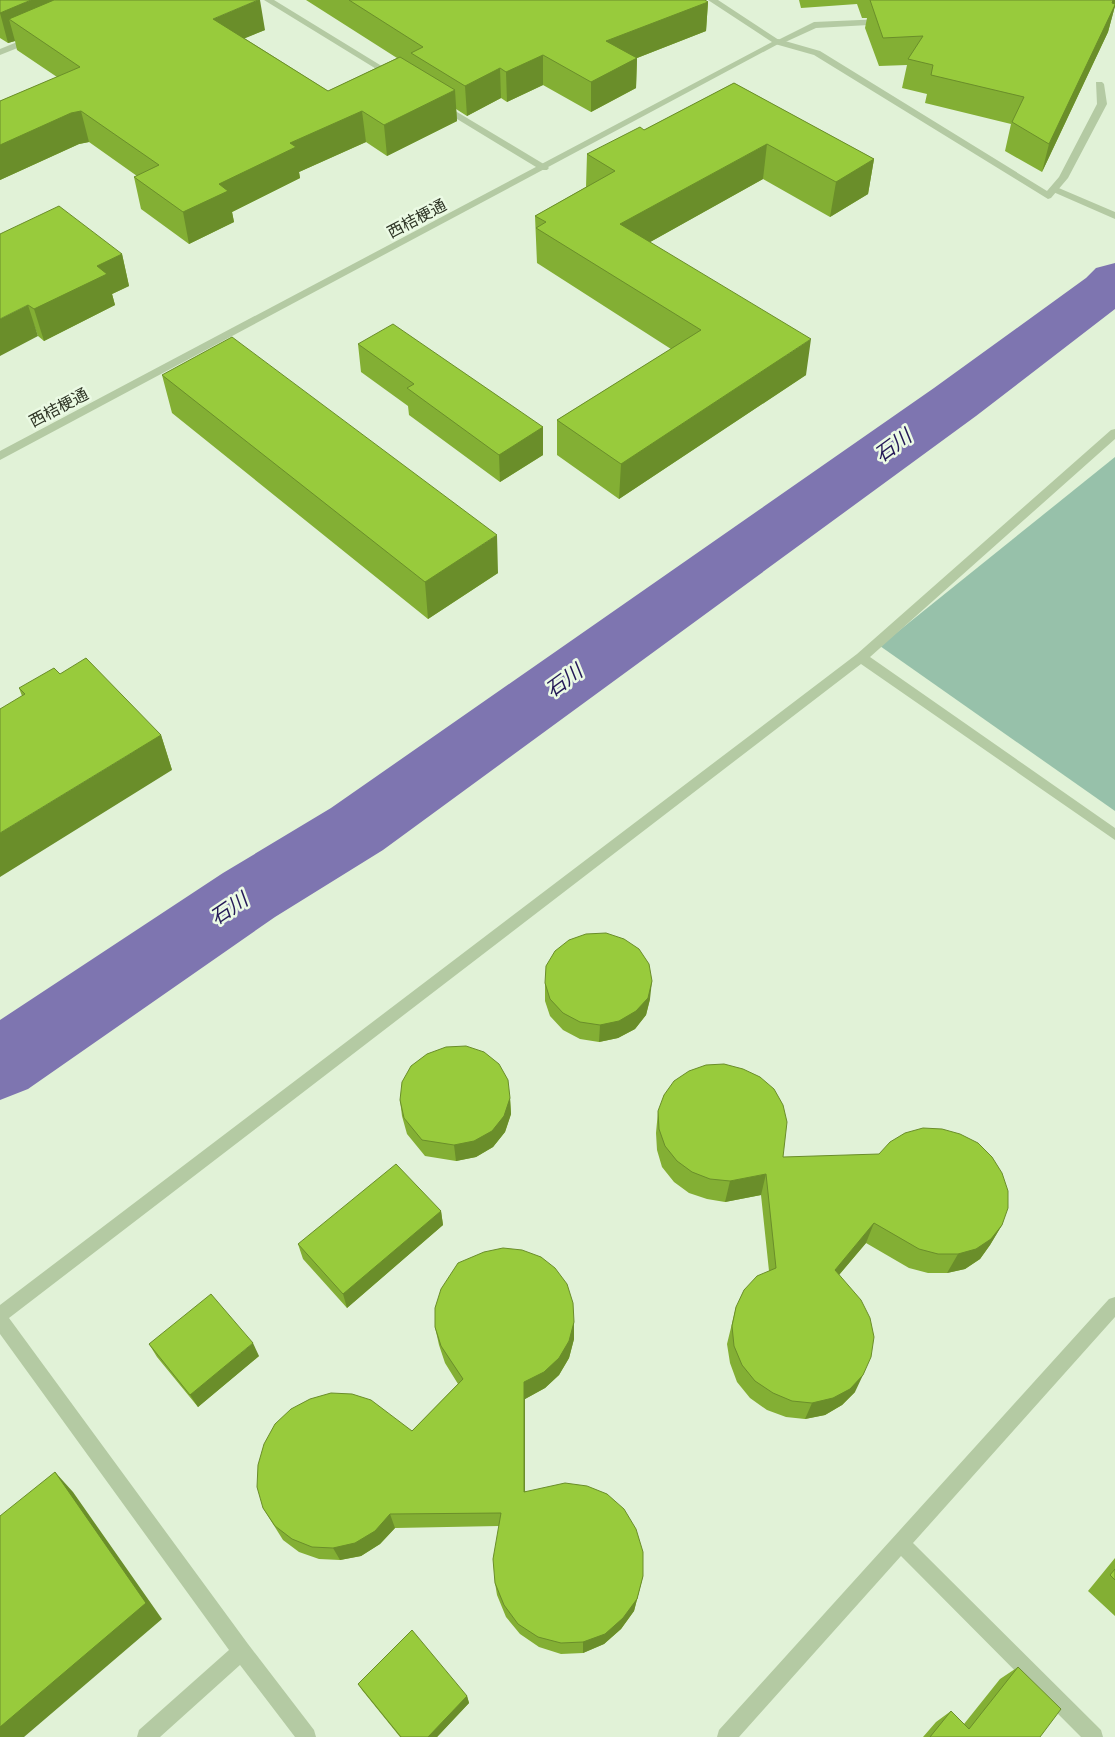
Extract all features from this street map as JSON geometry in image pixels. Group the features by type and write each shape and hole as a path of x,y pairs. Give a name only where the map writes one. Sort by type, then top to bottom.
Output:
{"street":[{"path":"268,0 402,82"},
{"path":"712,0 778,42 817,53 1048,196 1063,178 1102,104 1099,84"},
{"name":"西桔梗通","path":"0,456 778,42 814,25 892,22"},
{"path":"0,52 44,33"},
{"path":"435,102 544,168"},
{"path":"1054,189 1115,216"},
{"path":"0,1315 861,657 1115,433"},
{"path":"861,657 1115,835"},
{"path":"726,1737 1115,1305"},
{"path":"0,1320 241,1650 307,1737"},
{"path":"900,1543 1094,1737"},
{"path":"146,1737 241,1650"}],"green space":[{"path":"1115,457 1115,811 880,646"}],"building":[{"path":"0,0 31,0 0,13"},
{"path":"54,0 258,0 213,19 328,91 400,57 455,90 384,125 362,111 290,143 296,147 219,184 228,191 183,212 134,177 159,165 81,111 71,113 0,145 0,101 80,67 9,19"},
{"path":"349,0 705,0 708,2 606,41 637,58 591,82 543,55 506,72 500,68 465,86 411,53 423,47"},
{"path":"870,0 1113,0 1112,3 1115,5 1049,144 1012,122 1024,97 931,75 933,65 908,59 923,36 883,38"},
{"path":"734,83 874,159 836,182 767,144 620,224 811,339 621,464 557,420 701,330 536,228 546,222 535,216 615,171 587,154 640,127 644,130"},
{"path":"59,206 122,254 97,266 107,274 34,309 28,305 0,319 0,234"},
{"path":"393,324 543,427 499,455 407,388 414,384 358,344"},
{"path":"232,337 497,535 425,582 162,375"},
{"path":"86,658 161,735 0,833 0,709 25,694 19,688 54,668 60,674"},
{"path":"606,933 624,939 639,949 649,964 652,981 648,998 636,1011 619,1021 600,1025 580,1022 563,1013 550,999 545,983 546,966 555,951 569,940 586,934"},
{"path":"466,1046 484,1052 499,1064 508,1080 510,1098 504,1116 492,1131 474,1141 454,1145 422,1140 404,1118 400,1100 402,1082 411,1066 427,1054 446,1047"},
{"path":"724,1064 743,1069 760,1077 774,1089 783,1105 787,1122 783,1157 879,1154 890,1142 905,1133 923,1128 942,1129 960,1134 978,1143 992,1157 1002,1173 1008,1191 1008,1208 1002,1225 991,1239 976,1249 958,1254 938,1254 919,1249 874,1223 835,1270 861,1300 870,1318 874,1337 871,1357 863,1375 850,1389 833,1398 812,1403 792,1401 773,1393 755,1381 742,1365 734,1346 732,1326 736,1307 744,1290 757,1276 776,1268 766,1174 730,1181 710,1179 692,1172 677,1161 665,1146 659,1129 658,1111 664,1095 674,1081 689,1071 706,1065"},
{"path":"396,1164 441,1211 343,1294 298,1244"},
{"path":"503,1248 522,1250 541,1257 555,1268 567,1284 573,1303 574,1322 569,1341 559,1358 544,1372 524,1382 524,1492 565,1483 587,1486 607,1494 624,1509 636,1529 643,1552 643,1576 637,1599 623,1618 605,1634 583,1642 561,1643 538,1637 518,1624 504,1605 495,1583 493,1559 501,1513 390,1514 375,1531 355,1543 333,1548 312,1547 292,1539 275,1526 263,1508 257,1487 258,1465 264,1444 275,1424 291,1409 310,1399 331,1393 352,1394 371,1400 412,1431 463,1379 441,1346 435,1327 435,1308 441,1289 458,1263 484,1252"},
{"path":"211,1294 253,1343 190,1395 149,1344"},
{"path":"55,1472 146,1603 0,1727 0,1516"},
{"path":"1115,1569 1115,1580 1110,1575"},
{"path":"412,1630 467,1696 428,1737 401,1737 358,1684"},
{"path":"1018,1667 1061,1709 1040,1737 930,1737 951,1711 969,1729"}],"waterway":[{"name":"石川","path":"0,1064 249,895 357,829 955,402 1105,290 1115,280"}]}
